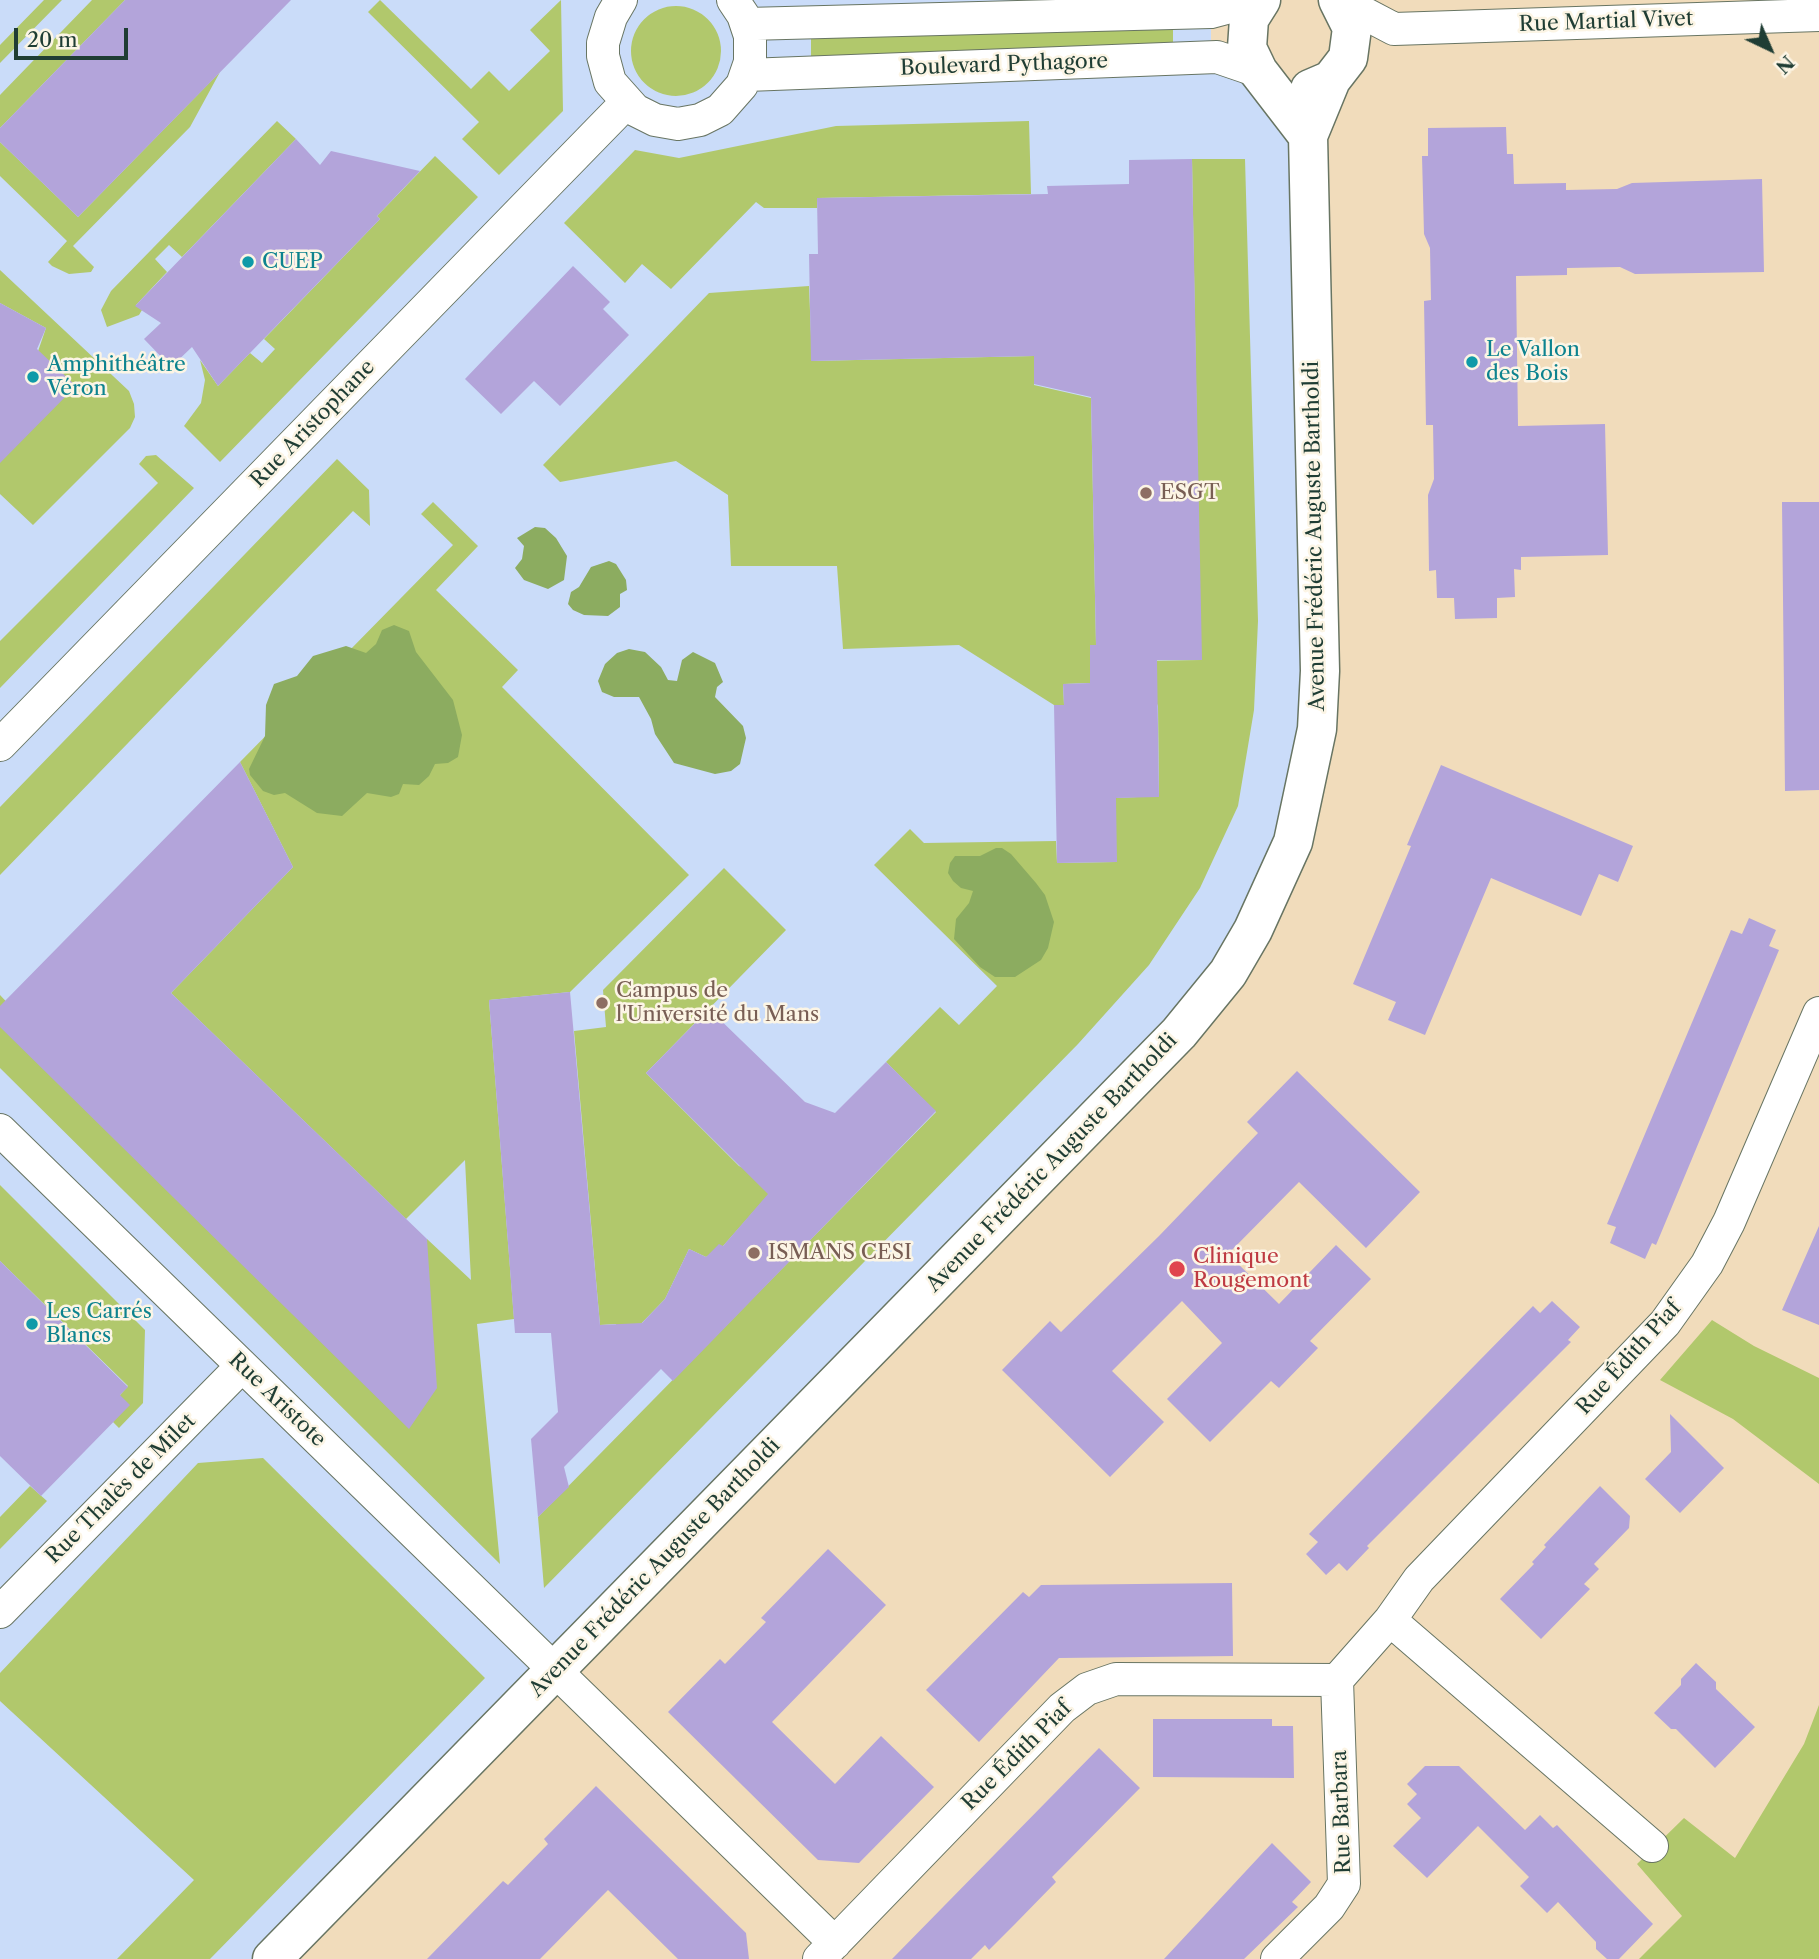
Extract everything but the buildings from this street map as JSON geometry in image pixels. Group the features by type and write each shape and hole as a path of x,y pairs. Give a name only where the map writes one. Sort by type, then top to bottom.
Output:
{"street":[{"path":"621,0 606,29 603,56 610,82 626,103 655,120 689,123 720,110 736,94 747,75 751,50 740,12 1211,12 1259,0"},
{"path":"1259,0 1249,19 1247,47 1263,76 1308,136"},
{"name":"Rue Martial Vivet","path":"1338,0 1394,29 1819,15"},
{"name":"Avenue Frédéric Auguste Bartholdi","path":"272,1959 1179,1033 1228,973 1276,886 1293,842 1317,729 1320,671 1308,136 1352,43 1352,28 1338,0"},
{"path":"1263,76 1280,87 1307,90 1338,73 1394,29"},
{"name":"Boulevard Pythagore","path":"747,75 1217,57 1263,76"},
{"name":"Rue Aristophane","path":"0,745 626,103"},
{"name":"Rue Édith Piaf","path":"555,1670 827,1951 1062,1708 1087,1689 1116,1679 1337,1680 1390,1620 1419,1579 1672,1314 1707,1264 1728,1222 1819,1013"},
{"name":"Rue Aristote","path":"0,1130 555,1670"},
{"name":"Rue Thalès de Milet","path":"0,1612 242,1366"},
{"path":"1390,1620 1652,1846"},
{"name":"Rue Barbara","path":"1277,1959 1329,1907 1344,1884 1337,1680"}],"shaded area":[{"name":"Campus de l'Université du Mans","path":"0,0 1257,0 1211,12 1211,56 1308,136 1320,671 1253,930 272,1959 0,1959"}],"green space":[{"path":"44,0 62,0 0,63 0,45"},
{"path":"92,0 125,0 0,128 0,95"},
{"path":"380,0 471,89 489,71 509,91 550,51 530,30 561,0 563,111 499,175 462,139 479,122 368,12"},
{"path":"667,6 685,6 701,13 714,26 721,42 721,60 714,76 701,89 685,96 667,96 651,89 638,76 631,60 631,42 638,26 651,13"},
{"path":"1173,24 1173,48 811,57 811,33"},
{"path":"220,72 190,127 73,246 94,267 91,272 69,274 52,266 48,262 67,241 0,176 0,142 78,217"},
{"path":"277,121 296,139 182,257 169,245 155,259 167,272 136,305 142,310 139,315 107,327 101,310 111,291"},
{"path":"1029,121 1031,194 817,198 817,208 764,208 756,202 671,289 642,264 625,283 564,223 635,150 679,158 836,126"},
{"path":"435,156 478,197 220,462 184,426 201,403 205,380 200,360 218,386 250,353 262,363 275,349 264,339 380,219 377,216"},
{"path":"1192,159 1245,159 1258,621 1254,710 1238,806 1200,888 1149,965 1078,1044 544,1588 538,1517 936,1112 886,1062 940,1007 959,1025 997,986 874,865 910,829 924,843 1056,841 1057,863 1116,862 1116,798 1159,796 1158,706 1138,661 1201,660"},
{"path":"0,270 129,391 134,404 135,417 130,428 33,525 0,494 0,462 46,328 0,303"},
{"path":"809,286 812,361 1034,356 1034,385 1091,398 1096,645 1090,645 1090,683 1063,684 1064,705 1054,705 959,645 843,649 837,566 731,566 728,495 676,461 560,482 543,465 709,293"},
{"path":"156,455 194,488 0,688 0,641 158,483 139,464 146,456"},
{"path":"337,459 369,490 370,526 353,511 0,875 0,807"},
{"path":"433,502 478,546 436,590 518,670 502,687 689,875 570,992 489,1000 514,1319 477,1324 500,1564 0,1068 0,995 409,1428 427,1239 471,1280 465,1160 406,1219 171,993 293,867 240,762 453,545 421,514"},
{"path":"535,527 545,528 556,538 567,556 564,580 548,589 524,580 515,568 522,559 524,546 517,538"},
{"path":"609,561 616,564 626,580 627,590 620,594 620,607 608,616 584,615 573,610 568,604 571,592 579,587 591,567"},
{"path":"394,625 409,631 416,652 453,700 462,735 458,757 448,763 435,764 429,776 419,785 403,784 399,794 391,797 367,793 342,816 317,813 285,793 274,795 263,791 250,775 249,769 265,736 266,705 274,684 297,676 313,656 346,646 366,653 376,644 382,630"},
{"path":"629,649 645,652 661,667 668,680 677,681 682,660 693,652 715,663 723,682 717,687 715,697 743,726 746,738 740,764 731,771 715,774 674,763 655,734 651,719 639,697 614,697 602,692 598,681 605,664 617,653"},
{"path":"1002,848 1011,854 1036,883 1045,895 1054,922 1048,948 1041,960 1015,977 995,977 980,967 954,939 956,919 969,903 973,891 961,888 953,881 948,873 950,863 955,856 980,856"},
{"path":"724,868 786,930 646,1073 739,1166 778,1184 723,1246 706,1257 689,1249 665,1299 632,1333 618,1334 616,1324 600,1325 574,1031 606,1027 603,990"},
{"path":"0,1185 145,1330 143,1403 119,1428 113,1422 120,1395 128,1386 0,1261"},
{"path":"1712,1320 1754,1346 1819,1378 1819,1484 1733,1419 1660,1380"},
{"path":"263,1458 485,1678 210,1959 117,1959 194,1880 0,1701 0,1673 198,1463"},
{"path":"30,1486 47,1501 0,1549 0,1517"},
{"path":"1819,1705 1819,1959 1639,1959 1682,1916 1637,1864 1684,1818 1735,1858 1804,1744"}],"place":[{"name":"CUEP","path":"248,262"},
{"name":"Le Vallon des Bois","path":"1472,362"},
{"name":"Amphithéâtre Véron","path":"33,377"},
{"name":"ESGT","path":"1146,493"},
{"name":"Campus de l'Université du Mans","path":"602,1003"},
{"name":"ISMANS CESI","path":"754,1253"},
{"name":"Clinique Rougemont","path":"1177,1269"},
{"name":"Les Carrés Blancs","path":"32,1324"}]}
